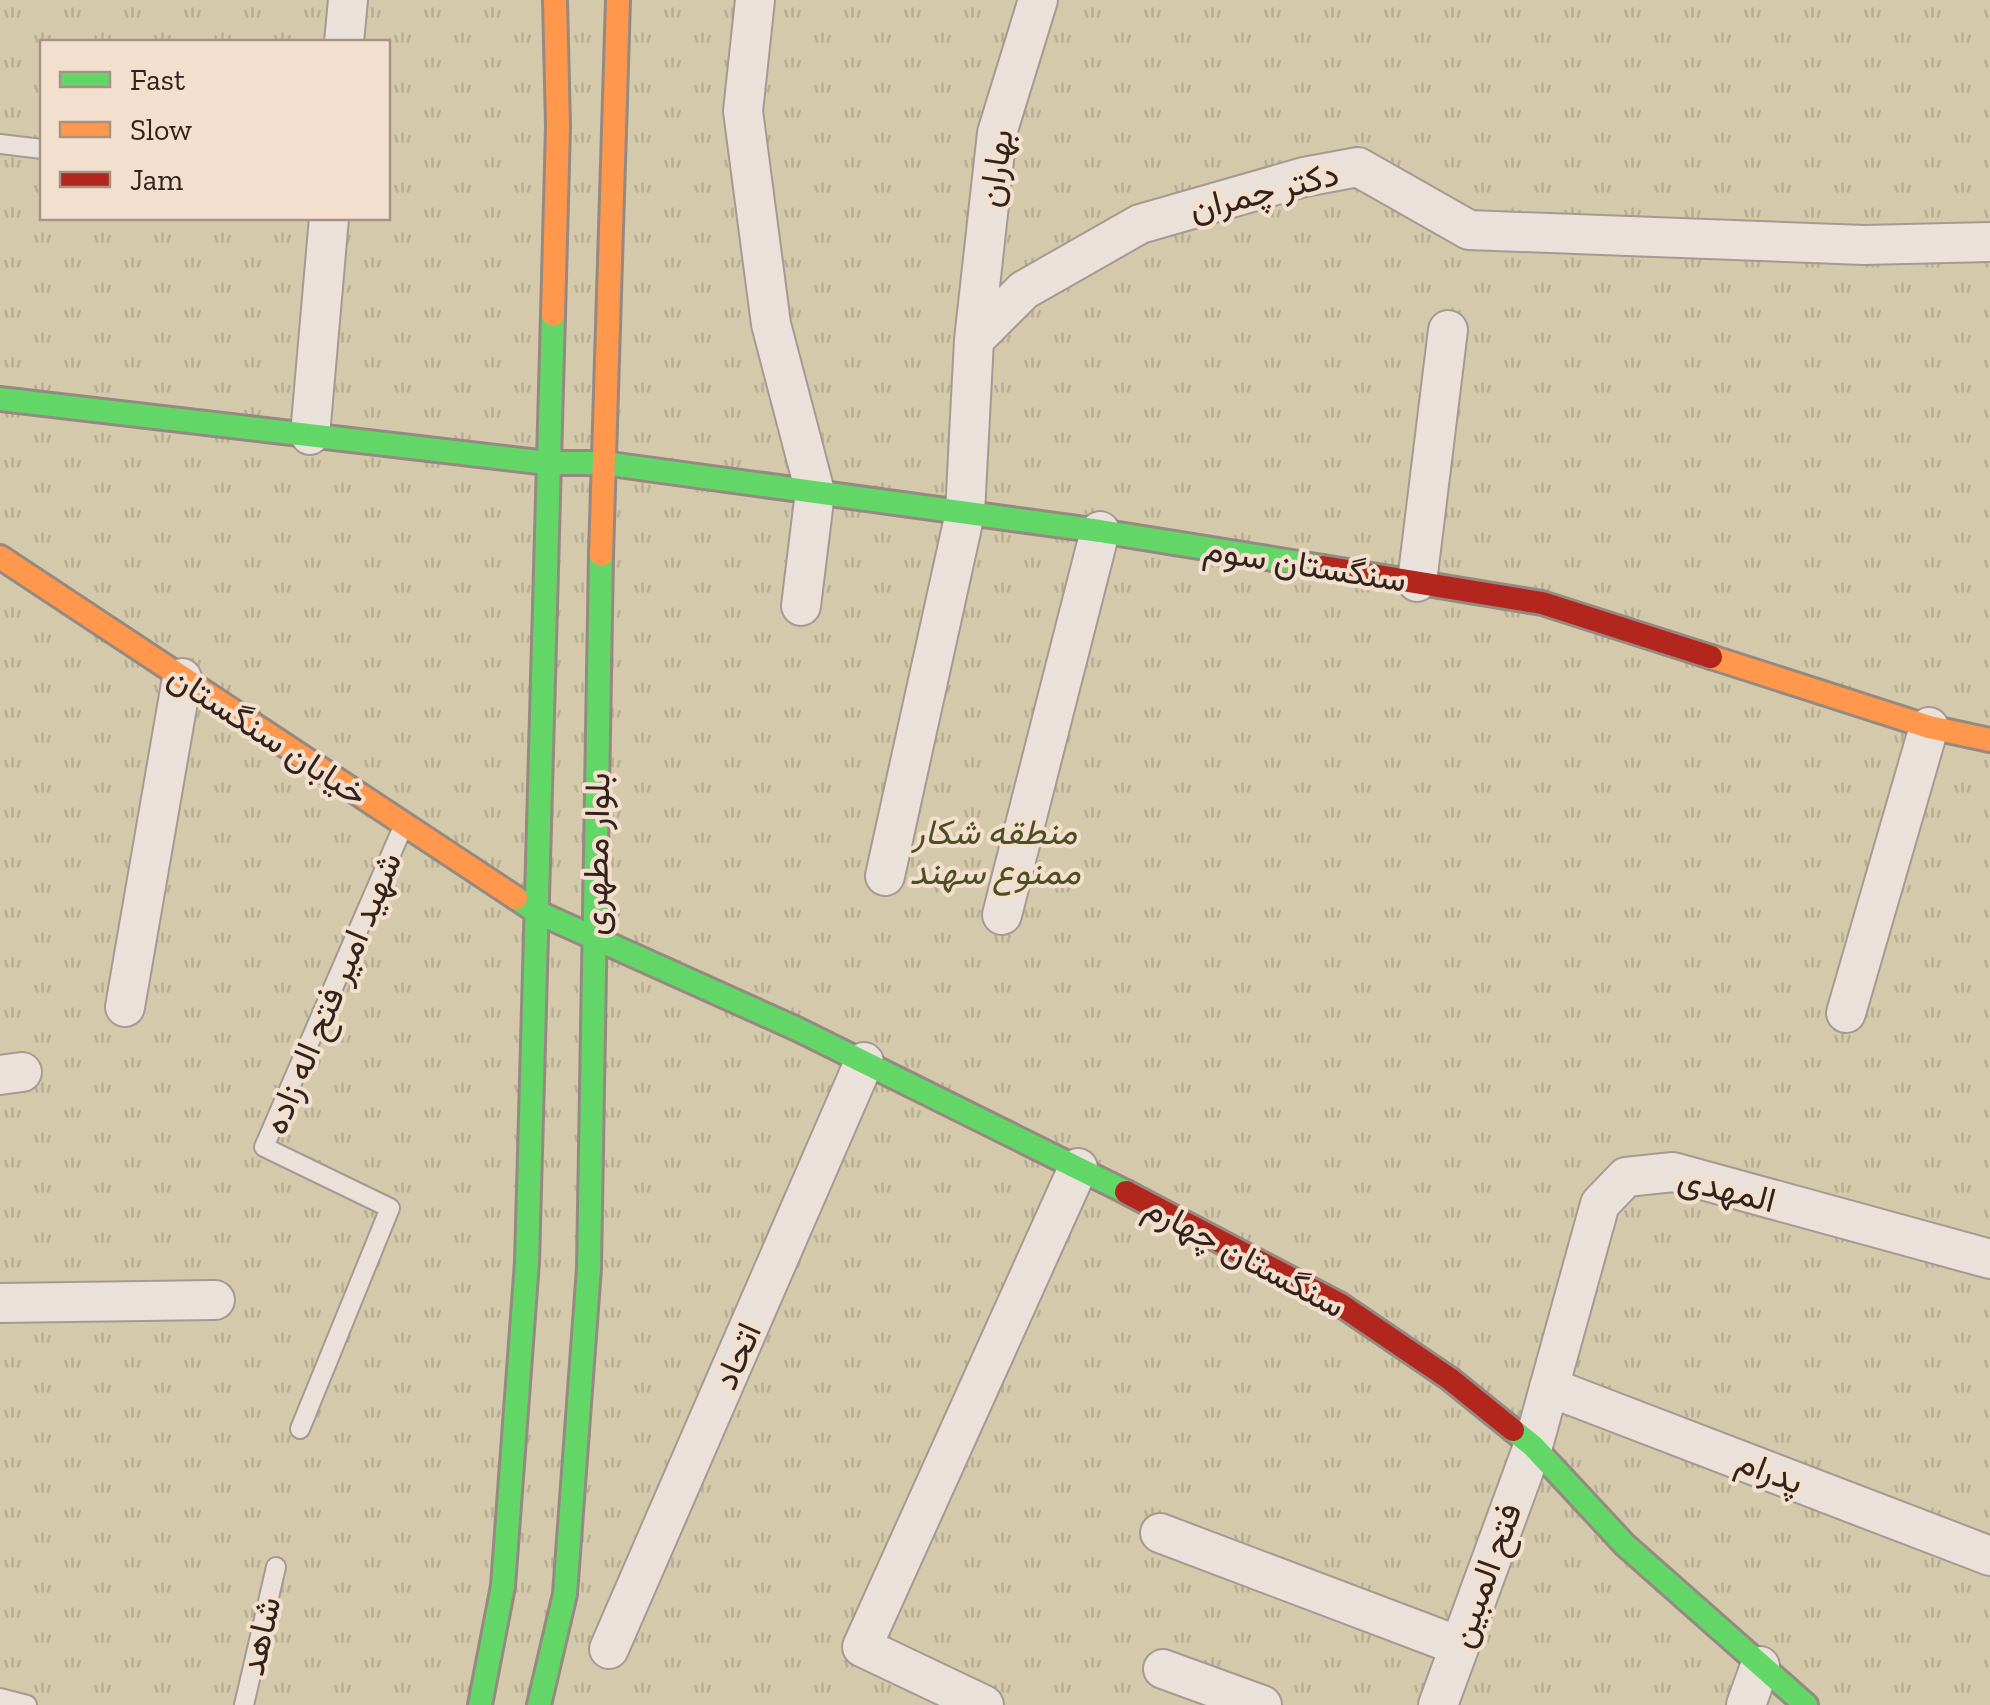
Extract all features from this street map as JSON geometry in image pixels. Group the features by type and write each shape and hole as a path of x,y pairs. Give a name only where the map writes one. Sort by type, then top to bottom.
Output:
{"street":[{"path":"344,40 348,0"},
{"name":"بلوار مطهری","path":"480,1705 503,1586 526,1281 558,126 555,0"},
{"name":"بلوار مطهری","path":"539,1705 564,1594 588,1268 604,463 618,0"},
{"path":"755,0 743,111 772,324 814,492 801,606"},
{"name":"بهاران","path":"974,340 998,133 1038,0"},
{"name":"دکتر چمران","path":"974,340 1024,290 1140,224 1304,177 1358,167 1469,230 1864,245 1990,242"},
{"path":"310,436 329,220"},
{"path":"1417,582 1448,330"},
{"path":"885,876 966,513 974,340"},
{"path":"0,399 548,464"},
{"name":"سنگستان سوم","path":"548,464 604,463 1100,531 1542,602 1929,727 1990,740"},
{"path":"1002,915 1100,531"},
{"name":"خیابان سنگستان","path":"0,558 536,912 595,939"},
{"path":"125,1008 182,678"},
{"path":"1846,1013 1929,727"},
{"name":"سنگستان چهارم","path":"595,939 864,1062 1341,1304 1450,1379 1533,1446 1625,1545 1806,1705"},
{"name":"اتحاد","path":"609,1649 864,1062"},
{"path":"984,1705 862,1647 1078,1168"},
{"name":"المهدی","path":"1533,1446 1600,1204 1626,1176 1673,1172 1990,1260"},
{"path":"0,1303 215,1300"},
{"name":"پدرام","path":"1550,1387 1990,1556"},
{"name":"فتح المبین","path":"1438,1705 1533,1446"},
{"path":"1160,1532 1460,1646"},
{"path":"1746,1705 1760,1666"},
{"path":"1163,1669 1262,1705"}],"lane":[{"path":"0,144 40,150"},
{"name":"شهید امیر فتح اله زاده","path":"300,1429 390,1208 264,1147 404,824"},
{"name":"شاهد","path":"244,1705 276,1567"},
{"path":"0,1698 27,1705"}],"green space":[{"name":"منطقه شکار ممنوع سهند","path":"0,0 1990,0 1990,1705 0,1705"}],"traffic: fast":[{"path":"480,1705 503,1586 527,1262 553,315"},
{"path":"0,399 548,463 603,463 1100,531 1323,567"},
{"path":"539,1705 565,1594 589,1268 601,555"},
{"path":"516,898 537,912 797,1029 1126,1192"},
{"path":"1513,1430 1533,1446 1625,1545 1806,1705"}],"traffic: slow":[{"path":"553,315 558,126 555,0"},
{"path":"601,555 618,0"},
{"path":"0,557 516,898"},
{"path":"1711,657 1929,727 1990,740"}],"traffic: jam":[{"path":"1323,567 1542,603 1711,657"},
{"path":"1126,1192 1341,1305 1450,1379 1513,1430"}]}
